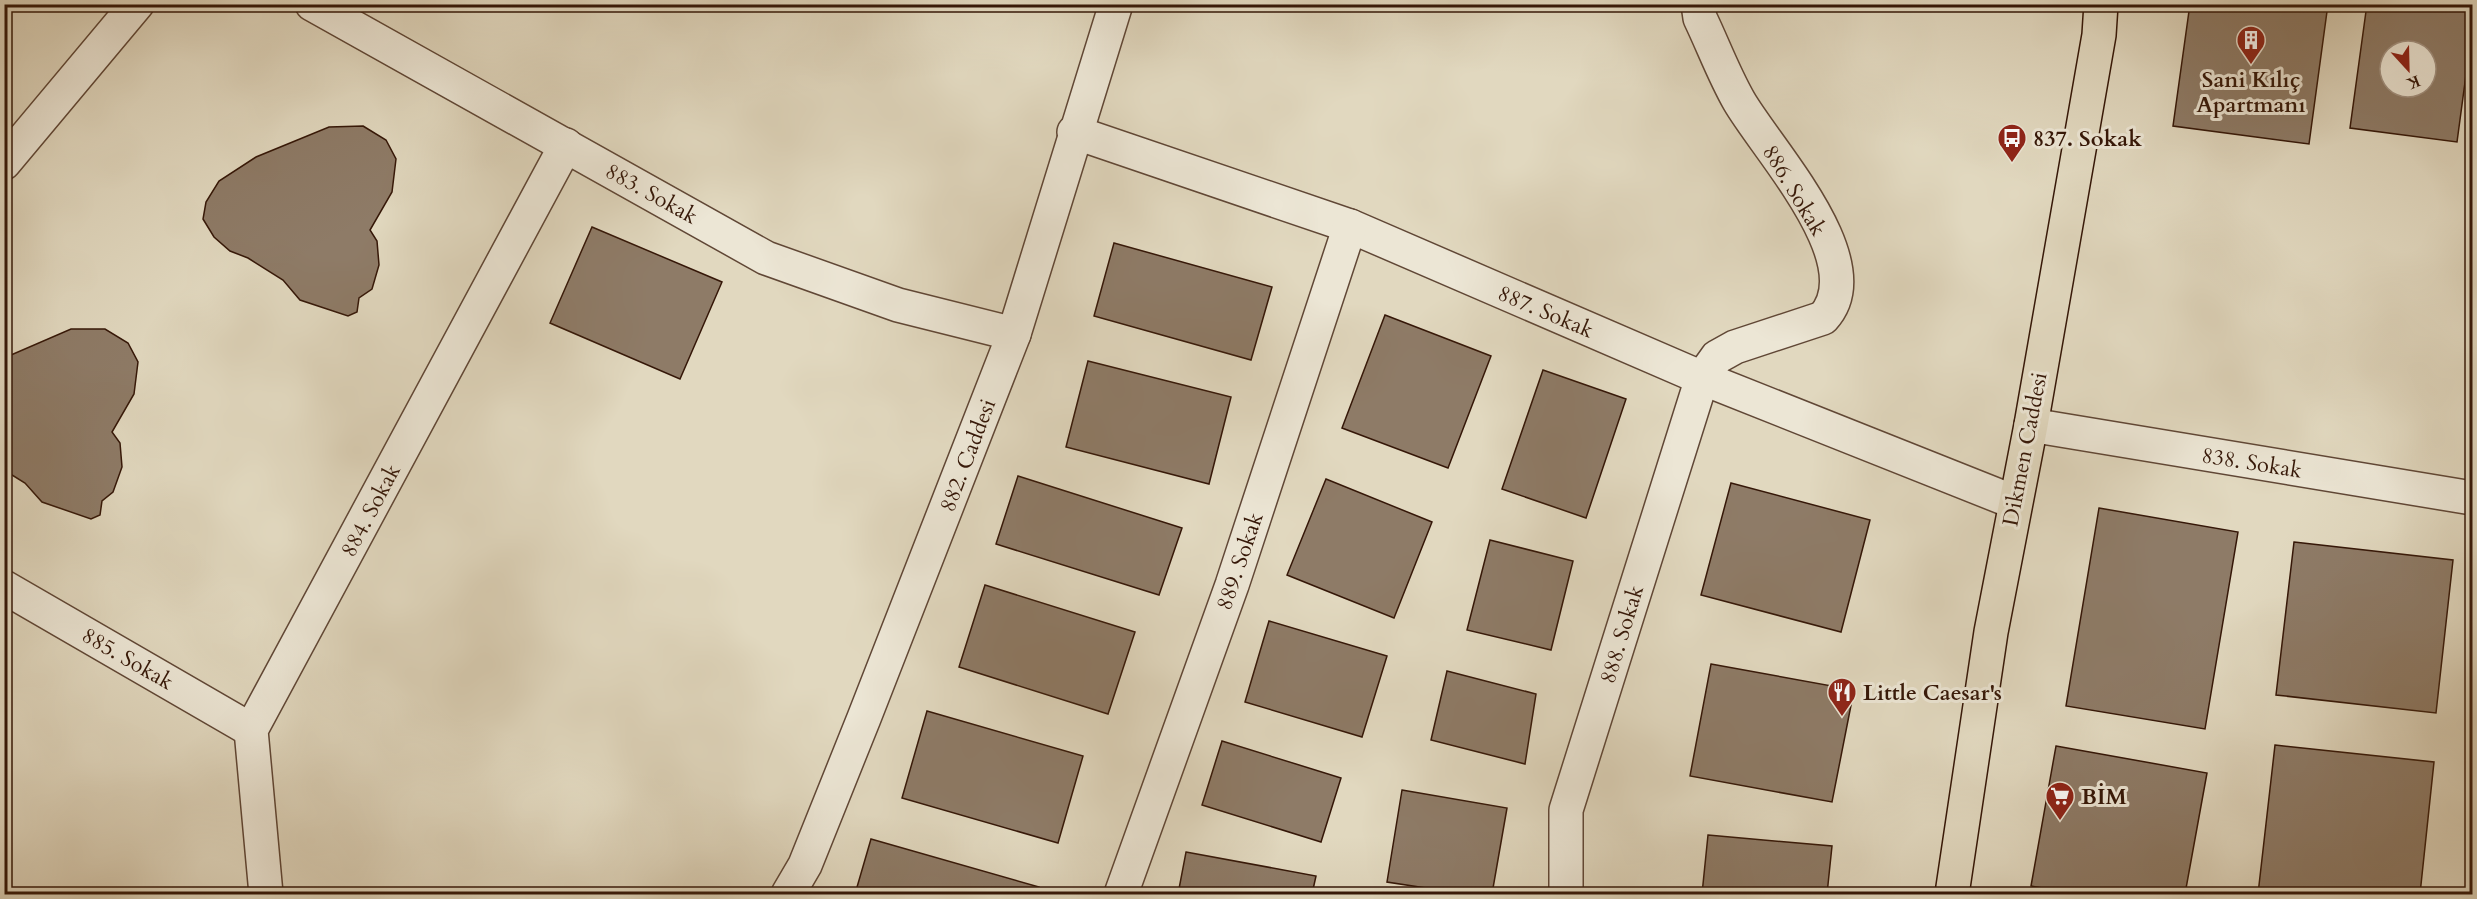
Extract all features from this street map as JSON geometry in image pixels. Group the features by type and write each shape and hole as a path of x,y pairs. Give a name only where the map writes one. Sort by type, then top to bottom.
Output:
{"main road":[{"name":"Dikmen Caddesi","path":"1952,894 1990,632 2031,425 2099,35 2102,4"}],"street":[{"path":"4,163 137,4"},
{"name":"883. Sokak","path":"312,4 766,258 898,305 1014,334"},
{"name":"882. Caddesi","path":"788,894 806,865 1014,334 1074,132 1116,4"},
{"name":"886. Sokak","path":"1698,4 1700,18 1738,101 1806,200 1832,251 1838,274 1837,294 1833,308 1823,318 1735,347 1717,357 1702,378"},
{"name":"887. Sokak","path":"1074,132 1350,226 1702,378 2014,502"},
{"name":"884. Sokak","path":"251,730 566,145"},
{"name":"889. Sokak","path":"1121,894 1232,585 1350,226"},
{"name":"888. Sokak","path":"1566,894 1566,810 1702,378"},
{"name":"838. Sokak","path":"2031,425 2472,498"},
{"name":"885. Sokak","path":"4,587 251,730"},
{"path":"251,730 266,894"}],"building":[{"name":"Sani Kılıç Apartmanı","path":"2190,4 2328,4 2309,144 2173,126"},
{"path":"2367,4 2472,4 2472,30 2457,142 2350,128"},
{"path":"363,126 386,140 396,159 392,192 370,230 377,241 379,265 372,289 359,298 357,312 348,316 300,300 283,280 248,258 230,251 214,237 203,219 206,202 219,181 256,157 329,127"},
{"path":"592,227 722,282 680,379 550,323"},
{"path":"1114,243 1272,287 1251,360 1094,316"},
{"path":"1385,315 1491,356 1448,468 1342,428"},
{"path":"71,329 105,329 128,343 138,362 134,394 112,432 120,443 122,467 113,492 102,501 100,515 91,519 42,502 25,483 4,470 4,358"},
{"path":"1088,361 1231,397 1209,484 1066,447"},
{"path":"1543,370 1626,399 1586,518 1502,489"},
{"path":"1018,476 1182,528 1159,595 996,544"},
{"path":"1326,479 1432,522 1394,618 1287,575"},
{"path":"1731,483 1870,520 1841,632 1701,595"},
{"path":"2099,508 2238,532 2205,729 2066,706"},
{"path":"1490,540 1573,561 1551,650 1467,630"},
{"path":"2294,542 2453,560 2436,713 2276,695"},
{"path":"985,585 1135,632 1108,714 959,667"},
{"path":"1269,621 1387,656 1362,737 1245,702"},
{"path":"1711,664 1854,690 1832,802 1690,776"},
{"path":"1447,671 1536,694 1525,764 1431,740"},
{"path":"927,711 1083,756 1058,843 902,798"},
{"path":"1222,741 1341,778 1321,842 1202,805"},
{"path":"2275,745 2434,762 2420,894 2258,894"},
{"path":"2056,746 2207,773 2185,894 2078,894 2031,886"},
{"path":"1402,790 1507,808 1492,894 1465,894 1387,882"},
{"path":"1708,835 1832,846 1827,894 1702,894"},
{"path":"871,839 1039,887 1037,894 855,894"},
{"path":"1186,852 1316,876 1312,894 1178,894"}],"place":[{"name":"Sani Kılıç Apartmanı","path":"2251,66"},
{"name":"837. Sokak","path":"2012,164"},
{"name":"Little Caesar's","path":"1842,718"},
{"name":"BİM","path":"2060,822"}]}
